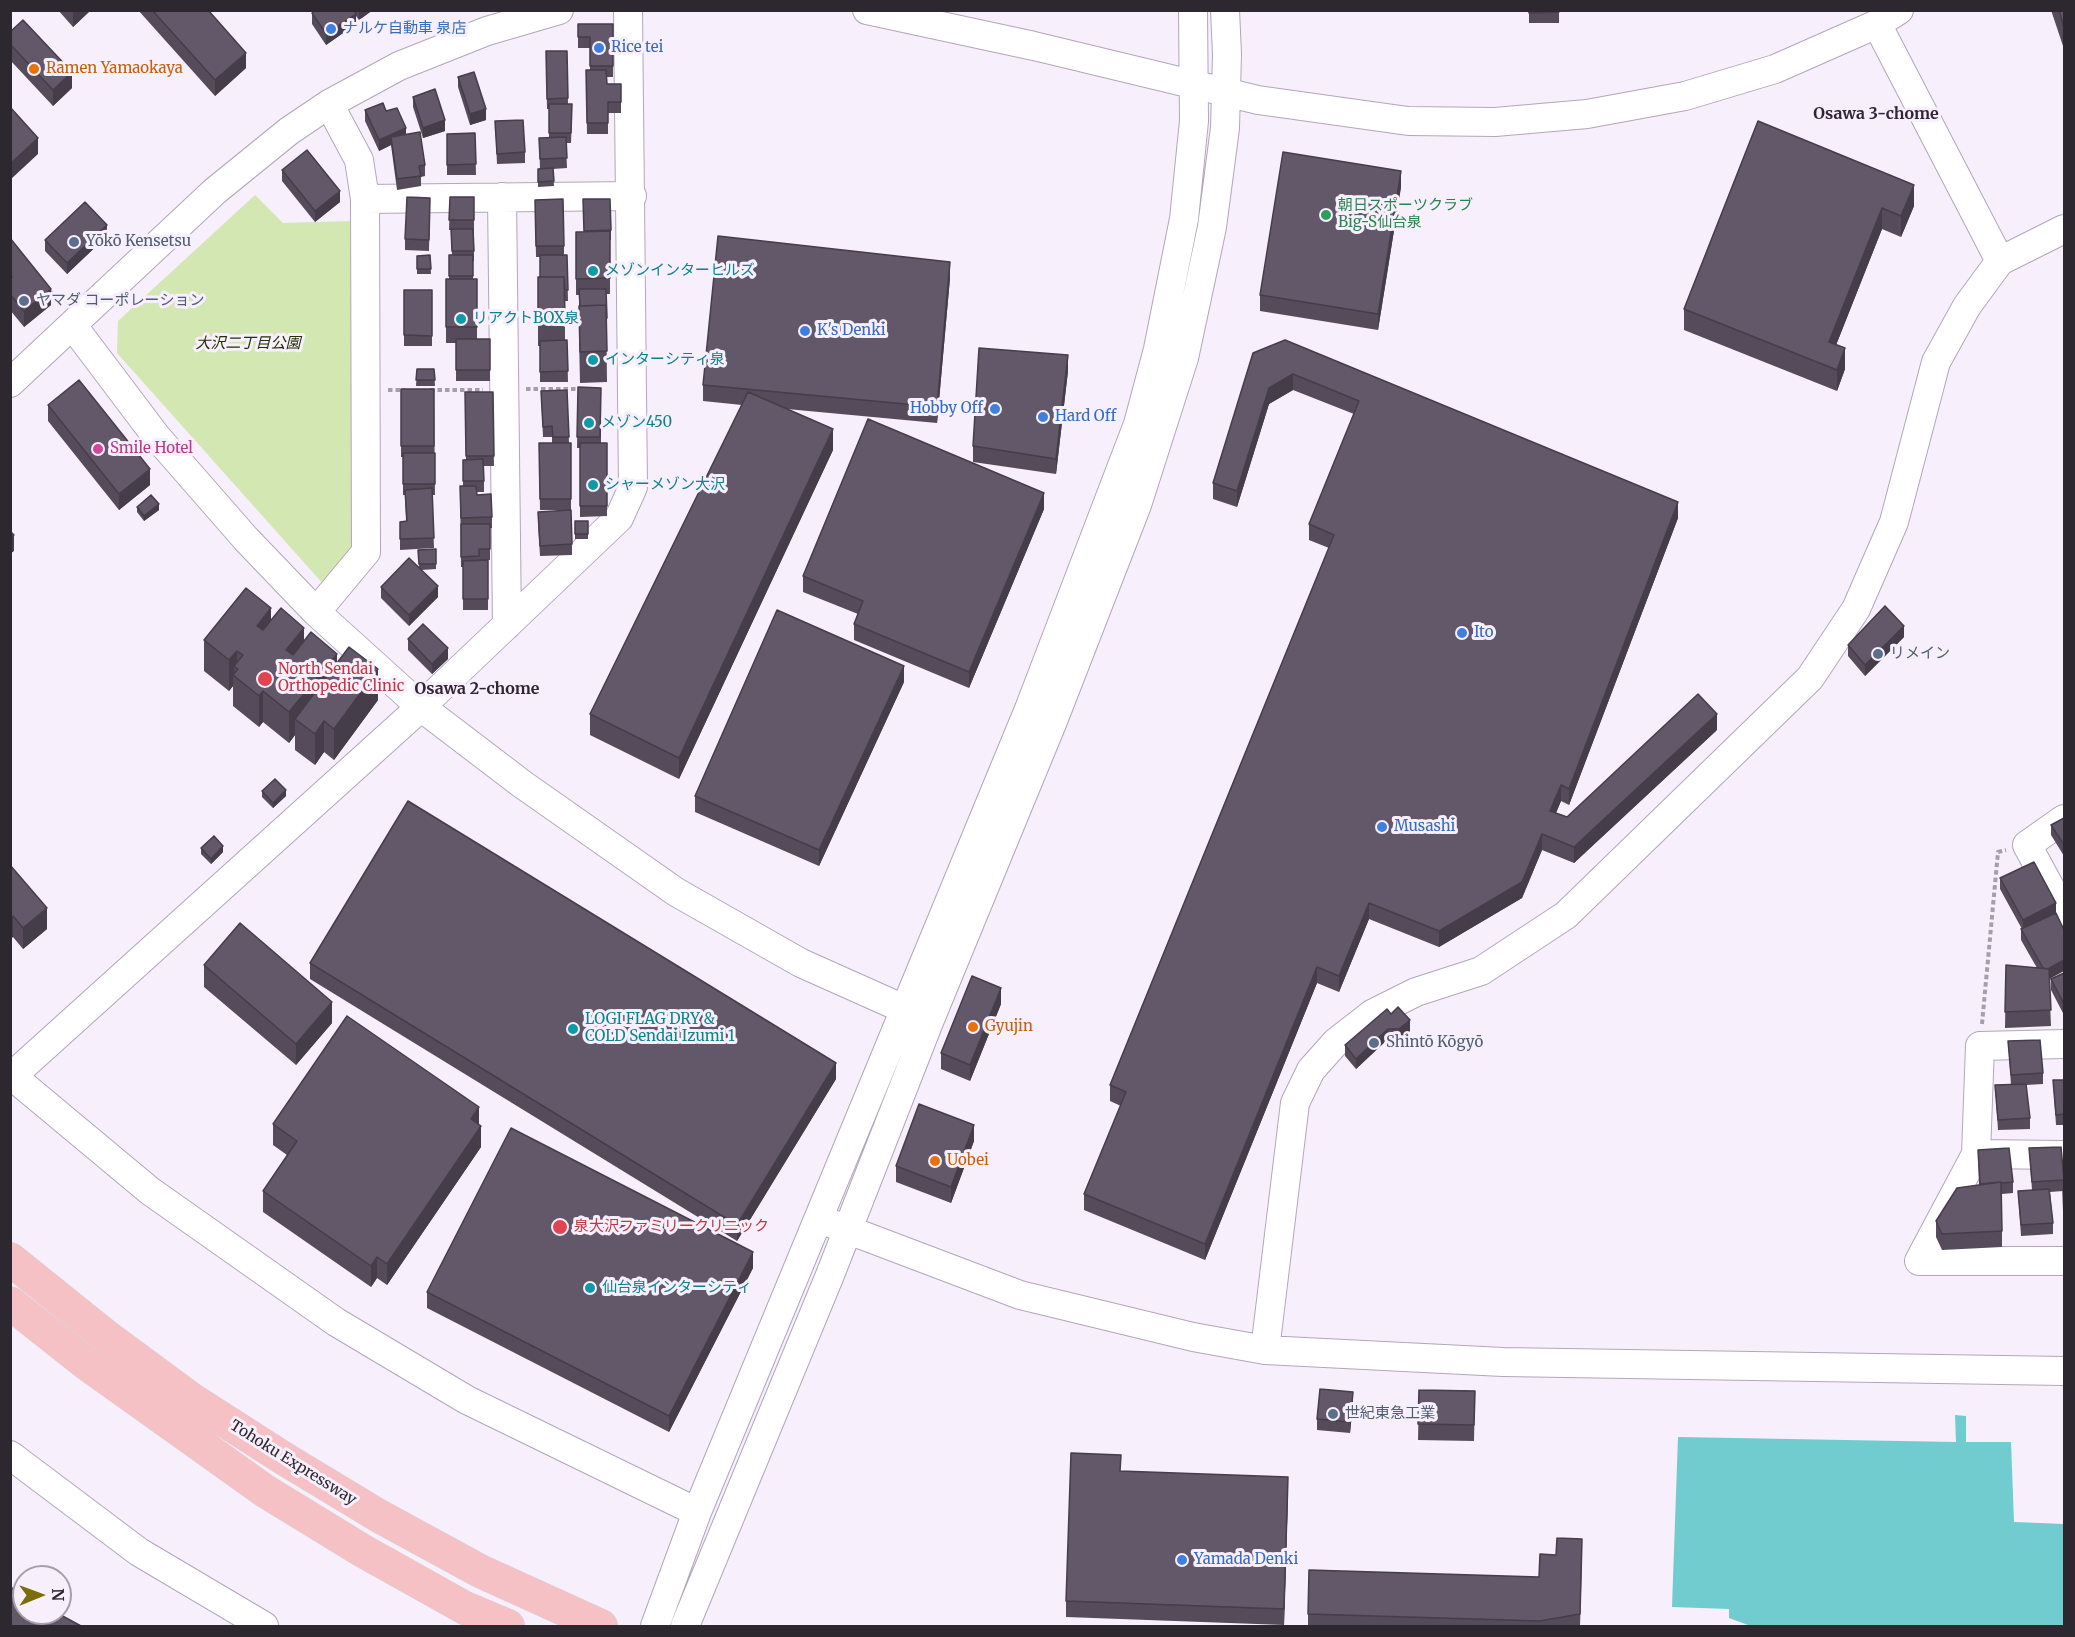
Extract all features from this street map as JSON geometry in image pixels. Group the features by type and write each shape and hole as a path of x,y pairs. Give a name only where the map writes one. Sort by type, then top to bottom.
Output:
{"highway":[{"name":"Tohoku Expressway","path":"10,1259 135,1358 191,1399 282,1458 470,1565 601,1626"},
{"path":"10,1303 87,1364 265,1491 363,1551 465,1608 508,1626"}],"street":[{"path":"10,383 68,316 289,131 329,104 399,66 487,31 560,10"},
{"path":"628,10 632,196 633,487 619,518 421,707 12,1076 150,1191 336,1322 467,1400 697,1512"},
{"path":"867,10 1034,46 1227,93 1314,109 1408,121 1495,122 1587,114 1685,96 1775,69 1888,17 2000,261"},
{"path":"672,1621 697,1512 1029,709 1115,491 1138,424 1158,350 1184,219 1194,121 1193,10"},
{"path":"672,1621 847,1230 933,1011 1053,721 1144,485 1184,358 1212,227 1227,93 1225,10"},
{"path":"316,612 366,552 365,199 359,160 329,104"},
{"path":"365,199 632,196"},
{"path":"502,197 507,625"},
{"path":"1265,1350 1295,1103 1311,1070 1336,1042 1372,1014 1416,992 1481,971 1566,915 1810,678 1856,609 1894,522 1936,362 1967,306 2000,261 2064,229"},
{"path":"68,316 156,436 246,539 316,612 421,707 522,784 676,892 801,963 904,1009"},
{"path":"2064,819 2027,844 2064,913"},
{"path":"2064,1044 1980,1046 1976,1154 1919,1261 2064,1261"},
{"path":"1976,1154 2064,1155"},
{"path":"817,1218 1020,1295 1172,1332 1265,1350 1503,1362 2064,1371"},
{"path":"10,1455 139,1552 264,1626"}],"path":[{"path":"47,288 68,316"},
{"path":"424,390 586,389"},
{"path":"366,390 412,390"},
{"path":"1980,1046 1998,852 2027,844"}],"green space":[{"name":"大沢二丁目公園","path":"255,195 283,223 350,221 355,556 325,586 117,353 118,321"}],"water":[{"path":"1955,1415 1966,1416 1966,1442 2011,1442 2014,1522 2064,1524 2064,1626 1748,1625 1729,1618 1729,1609 1672,1607 1678,1437 1956,1442"}],"building":[{"path":"152,10 208,10 246,53 215,80"},
{"path":"316,10 354,10 356,14 326,34 312,13"},
{"path":"1529,10 1559,10 1559,12 1529,13"},
{"path":"2059,10 2064,10 2064,28"},
{"path":"23,20 72,72 53,90 10,44 10,32"},
{"path":"578,24 613,24 613,66 590,66 590,37 578,37"},
{"path":"546,51 567,51 568,98 547,99"},
{"path":"586,70 606,70 607,84 621,84 621,102 608,102 608,123 587,123"},
{"path":"474,72 486,109 470,114 458,77"},
{"path":"435,89 445,120 423,128 413,97"},
{"path":"383,103 386,111 397,108 406,128 379,140 365,110"},
{"path":"549,104 572,104 571,133 549,133"},
{"path":"10,107 38,138 10,164"},
{"path":"523,120 525,152 497,154 495,121"},
{"path":"1758,121 1914,185 1901,216 1882,208 1829,342 1845,348 1837,370 1684,309"},
{"path":"420,132 425,165 419,166 421,176 397,179 391,137"},
{"path":"475,133 476,164 447,165 447,134"},
{"path":"566,137 567,158 540,159 539,138"},
{"path":"307,150 340,191 315,211 282,170"},
{"path":"1283,152 1401,171 1378,314 1260,295"},
{"path":"553,168 554,181 538,182 538,169"},
{"path":"407,197 430,198 429,240 405,239"},
{"path":"450,197 474,197 474,220 449,220"},
{"path":"563,199 564,246 536,246 535,200"},
{"path":"583,199 610,199 611,230 584,231"},
{"path":"85,202 107,225 67,263 45,240"},
{"path":"451,229 473,229 474,251 452,251"},
{"name":"メゾンインターヒルズ","path":"610,231 610,278 576,279 576,232"},
{"path":"718,236 950,262 937,407 703,385"},
{"path":"10,238 51,289 24,311 10,294 10,278 12,277 10,275"},
{"path":"430,255 431,269 417,269 417,256"},
{"path":"449,255 473,255 473,276 449,276"},
{"path":"540,255 567,255 568,290 565,290 564,277 540,277"},
{"path":"538,277 564,277 565,315 538,315"},
{"name":"リアクトBOX泉","path":"446,279 477,279 477,327 446,327"},
{"path":"579,289 606,289 607,318 606,305 580,306"},
{"path":"404,290 432,290 432,336 404,335"},
{"path":"606,305 607,351 580,352 579,306"},
{"path":"456,339 490,339 490,370 456,370"},
{"path":"567,340 568,371 540,372 540,341"},
{"path":"1285,340 1678,502 1569,789 1561,785 1550,811 1567,817 1698,694 1717,714 1574,847 1542,834 1522,882 1439,931 1369,903 1339,976 1317,967 1205,1244 1084,1194 1126,1092 1110,1085 1334,535 1309,524 1359,401 1293,374 1269,388 1237,491 1213,483 1253,353"},
{"path":"979,348 1068,355 1056,459 973,446"},
{"path":"417,369 434,369 435,380 416,380"},
{"path":"79,380 150,469 119,494 48,405"},
{"name":"メゾン450","path":"578,387 601,388 600,437 577,437"},
{"path":"401,389 434,389 434,446 401,446"},
{"path":"567,390 569,437 553,437 552,426 543,427 541,391"},
{"path":"465,392 493,392 494,456 466,456"},
{"path":"748,392 833,429 679,758 590,714"},
{"path":"868,419 1044,493 969,672 854,624 863,601 803,576"},
{"path":"539,443 571,443 571,499 540,499"},
{"name":"シャーメゾン大沢","path":"580,443 607,443 607,506 580,506"},
{"path":"403,453 435,453 435,484 403,484"},
{"path":"483,459 484,481 463,481 463,460"},
{"path":"460,486 476,486 477,495 491,494 492,517 461,518"},
{"path":"432,488 434,538 400,539 400,522 407,521 405,490"},
{"path":"151,495 159,504 144,516 137,507"},
{"path":"571,510 572,544 540,546 538,512"},
{"path":"575,521 588,521 588,534 575,534"},
{"path":"461,524 490,524 490,549 479,549 479,556 461,557"},
{"path":"436,549 436,564 419,564 418,550"},
{"path":"409,558 438,586 409,615 381,587"},
{"path":"488,560 488,599 463,599 463,561"},
{"path":"246,588 271,608 257,626 263,630 281,608 304,628 286,650 293,655 311,632 337,654 289,712 263,691 259,696 233,675 238,669 234,666 243,655 237,651 229,660 204,640"},
{"path":"1885,606 1904,626 1865,665 1848,645"},
{"path":"777,610 904,666 819,850 695,796"},
{"path":"423,624 448,648 432,664 408,639"},
{"path":"349,647 378,669 334,729 324,721 315,734 295,719"},
{"path":"275,779 286,790 273,803 262,791"},
{"name":"LOGI FLAG DRY & COLD Sendai Izumi 1","path":"408,801 836,1063 737,1225 310,963"},
{"path":"2064,818 2064,845 2051,825"},
{"path":"214,836 223,846 211,859 201,848"},
{"path":"2034,862 2056,903 2023,920 2000,878"},
{"path":"10,865 47,908 23,928 13,916 10,918"},
{"path":"2056,913 2064,930 2064,960 2048,969 2043,968 2021,929"},
{"path":"240,923 332,1002 296,1044 204,965"},
{"path":"2006,965 2049,969 2051,1010 2005,1012"},
{"path":"2064,973 2064,1004 2051,979"},
{"path":"972,976 1001,988 970,1065 941,1053"},
{"path":"1398,1007 1410,1020 1399,1029 1388,1029 1356,1059 1345,1045 1387,1009 1391,1014"},
{"path":"347,1016 479,1107 471,1119 481,1126 387,1264 377,1257 371,1266 263,1191 297,1141 273,1124"},
{"path":"2040,1040 2043,1073 2011,1075 2008,1041"},
{"path":"2053,1080 2064,1080 2064,1114 2056,1115"},
{"path":"2026,1084 2030,1118 1998,1120 1995,1085"},
{"path":"919,1104 974,1125 951,1187 896,1166"},
{"name":"仙台泉インターシティ","path":"511,1128 753,1252 669,1416 427,1292"},
{"path":"2061,1147 2064,1180 2032,1182 2029,1148"},
{"path":"2009,1148 2013,1182 1980,1184 1978,1150"},
{"path":"2001,1182 2002,1231 1942,1234 1936,1221 1957,1188"},
{"path":"2049,1189 2053,1223 2021,1225 2018,1191"},
{"path":"1320,1389 1353,1392 1350,1422 1317,1419"},
{"path":"1419,1390 1475,1391 1474,1425 1418,1424"},
{"path":"1071,1453 1121,1455 1120,1471 1288,1477 1284,1609 1066,1601"},
{"path":"1557,1538 1582,1539 1580,1614 1540,1621 1308,1614 1309,1570 1539,1577 1540,1554 1556,1555"},
{"path":"10,1587 12,1588 12,1625 72,1625 72,1621 81,1626 10,1626"}],"place":[{"name":"ナルケ自動車 泉店","path":"331,29"},
{"name":"Rice tei","path":"599,48"},
{"name":"Ramen Yamaokaya","path":"34,69"},
{"name":"朝日スポーツクラブ Big-S仙台泉","path":"1326,215"},
{"name":"Yōkō Kensetsu","path":"74,242"},
{"name":"メゾンインターヒルズ","path":"593,271"},
{"name":"ヤマダ コーポレーション","path":"24,301"},
{"name":"リアクトBOX泉","path":"461,319"},
{"name":"K's Denki","path":"805,331"},
{"name":"インターシティ泉","path":"593,360"},
{"name":"Hobby Off","path":"995,409"},
{"name":"Hard Off","path":"1043,417"},
{"name":"メゾン450","path":"589,423"},
{"name":"Smile Hotel","path":"98,449"},
{"name":"シャーメゾン大沢","path":"593,485"},
{"name":"Ito","path":"1462,633"},
{"name":"リメイン","path":"1878,654"},
{"name":"North Sendai Orthopedic Clinic","path":"265,679"},
{"name":"Musashi","path":"1382,827"},
{"name":"Gyujin","path":"973,1027"},
{"name":"LOGI FLAG DRY & COLD Sendai Izumi 1","path":"573,1029"},
{"name":"Shintō Kōgyō","path":"1374,1043"},
{"name":"Uobei","path":"935,1161"},
{"name":"泉大沢ファミリークリニック","path":"560,1227"},
{"name":"仙台泉インターシティ","path":"590,1288"},
{"name":"世紀東急工業","path":"1333,1414"},
{"name":"Yamada Denki","path":"1182,1560"}],"district":[{"name":"Osawa 3-chome","path":"1876,114"},
{"name":"Osawa 2-chome","path":"477,689"}]}
